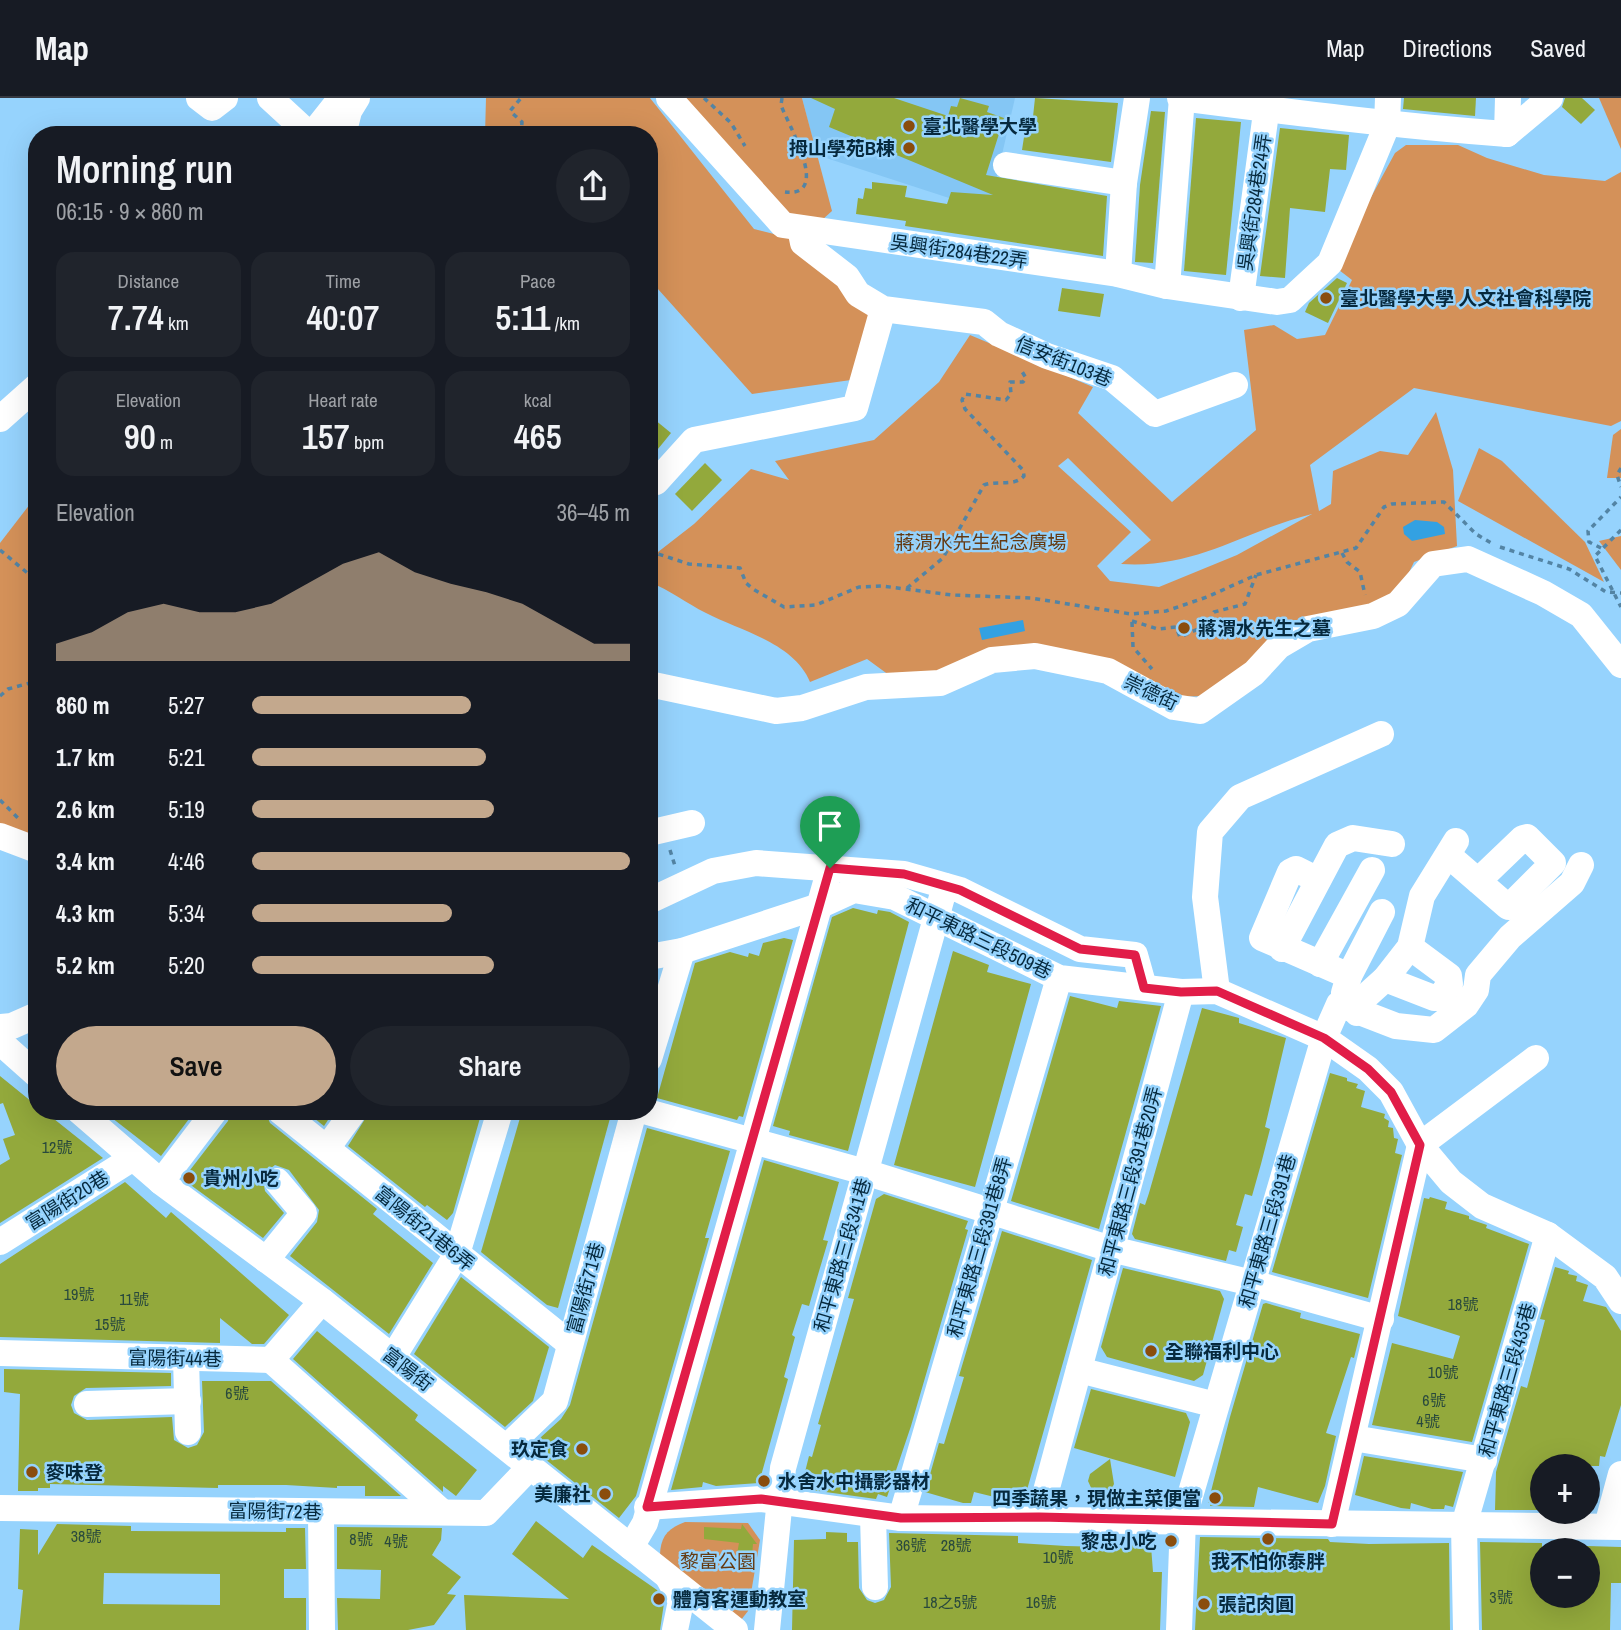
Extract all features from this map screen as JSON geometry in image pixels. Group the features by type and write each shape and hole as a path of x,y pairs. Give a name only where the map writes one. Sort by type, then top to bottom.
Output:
{"street":[{"path":"199,98 212,108 225,98"},
{"path":"270,98 298,126"},
{"path":"319,126 341,98"},
{"path":"345,126 357,98"},
{"name":"信安街103巷","path":"669,98 783,225 800,228 803,243 847,277 858,294 883,309 984,322 999,334 1047,356 1112,378 1155,414 1234,385"},
{"path":"1118,274 1124,183 1137,98"},
{"path":"1167,286 1181,98"},
{"name":"吳興街284巷24弄","path":"1181,98 1267,102 1387,125 1507,134"},
{"path":"1387,125 1388,98"},
{"path":"1507,134 1508,98"},
{"path":"1507,134 1550,98"},
{"name":"吳興街284巷24弄","path":"1241,298 1267,102"},
{"name":"吳興街284巷22弄","path":"800,228 1118,274 1167,286 1241,298 1290,300 1329,263 1387,125"},
{"path":"1006,165 1124,183"},
{"path":"658,480 694,440 855,408 883,309"},
{"path":"0,419 28,394"},
{"name":"崇德街","path":"658,686 776,711 802,708 866,687 940,683 992,660 1035,656 1108,671 1174,707 1200,711 1254,673 1279,646 1308,629 1373,616 1398,604 1433,564 1468,559 1543,593 1581,615 1621,665"},
{"path":"1217,991 1205,897 1210,832 1240,797 1381,734"},
{"path":"658,832 692,823"},
{"path":"0,836 28,847"},
{"path":"1349,976 1282,949 1337,845 1353,838 1392,844"},
{"path":"1348,1008 1385,979 1410,947 1422,896 1452,848 1478,881"},
{"path":"658,896 713,871 756,863 904,874 960,890 1080,949 1135,955 1144,988"},
{"path":"1348,1008 1396,1026 1434,1030 1466,1005 1476,990 1478,975 1510,937 1572,883 1581,865"},
{"path":"631,1547 645,1523 647,1507 830,868"},
{"path":"1320,964 1372,870"},
{"name":"和平東路三段341巷","path":"766,1630 783,1468 944,886"},
{"name":"和平東路三段509巷","path":"658,955 682,951 819,906 854,890 895,897 1065,979 1181,992 1217,991 1324,1038 1368,1069 1391,1092 1420,1145 1451,1182 1482,1206 1548,1235 1605,1277 1621,1301"},
{"path":"1348,1008 1349,976 1382,912"},
{"path":"1385,979 1434,998 1445,992 1451,979 1410,947"},
{"name":"和平東路三段391巷8弄","path":"901,1518 990,1211 1065,979 1080,949"},
{"path":"658,1030 682,951"},
{"name":"和平東路三段391巷20弄","path":"1039,1517 1181,992"},
{"name":"和平東路三段391巷","path":"1179,1630 1182,1520 1324,1038 1348,1008"},
{"path":"0,1027 12,1026 28,1019"},
{"path":"0,1042 28,1067"},
{"path":"1332,1524 1420,1145 1536,1058"},
{"path":"658,1115 865,1172 1111,1249 1252,1283 1381,1319"},
{"name":"富陽街","path":"89,1120 160,1182 322,1301 735,1630"},
{"path":"160,1182 208,1120"},
{"name":"富陽街21巷6弄","path":"291,1120 570,1345"},
{"path":"327,1148 347,1120"},
{"path":"393,1357 457,1254 497,1120"},
{"name":"富陽街71巷","path":"507,1447 555,1401 632,1120"},
{"name":"富陽街20巷","path":"0,1242 133,1158"},
{"path":"266,1260 304,1213 277,1181"},
{"name":"和平東路三段435巷","path":"1466,1630 1464,1525 1548,1235"},
{"path":"322,1301 271,1360 441,1511"},
{"name":"富陽街44巷","path":"0,1353 271,1360"},
{"path":"187,1358 188,1432"},
{"path":"1079,1370 1216,1405"},
{"path":"87,1404 188,1401"},
{"path":"1353,1438 1484,1460"},
{"name":"富陽街72巷","path":"0,1508 485,1513 531,1466"},
{"path":"647,1507 761,1499 901,1518 1039,1517 1332,1524 1614,1526 1621,1474"},
{"path":"321,1511 322,1630"},
{"path":"873,1516 875,1587"},
{"path":"669,1579 681,1601 675,1630"}],"path":[{"path":"521,98 510,111 522,122 522,126"},
{"path":"704,98 731,123 747,153"},
{"path":"776,188 795,193 807,181 793,126 784,115 782,98"},
{"path":"907,588 943,558 984,485 993,482 1012,483 1024,476 1023,470 965,409 962,400 965,394 973,394 1006,400 1011,394 1010,382 1023,382 1026,378 1017,366"},
{"path":"1621,468 1617,475 1621,487"},
{"path":"1603,548 1590,542 1588,531 1621,497"},
{"path":"658,554 689,564 740,568 746,583 784,607 816,605 859,587 907,588 952,595 1031,597 1131,614 1166,611 1207,597 1256,575 1356,548 1378,514 1392,504 1444,502 1476,534 1498,547 1569,569 1606,592 1621,593"},
{"path":"1621,530 1595,556 1621,607"},
{"path":"0,550 28,573"},
{"path":"1342,553 1347,562 1360,572 1364,595 1373,590"},
{"path":"1132,621 1158,629 1176,627 1180,637 1207,625 1214,612 1245,604 1256,575"},
{"path":"1131,614 1133,647 1152,666 1152,675 1144,690"},
{"path":"0,696 8,689 28,684"},
{"path":"0,800 18,818 27,821"},
{"path":"658,834 681,885"}],"shaded area":[{"name":"臺北醫學大學","path":"802,98 1015,98 989,211 817,155"},
{"path":"1415,520 1437,522 1444,527 1445,534 1412,541 1404,534 1403,527"},
{"path":"1023,620 1025,631 982,640 979,628"}],"green space":[{"path":"486,98 650,98 754,229 790,238 872,310 851,380 752,394 658,289 658,126 485,126"},
{"path":"682,98 802,98 832,211 822,220 785,214"},
{"path":"1599,98 1621,98 1621,149"},
{"name":"蔣渭水先生紀念廣場","path":"1406,145 1458,145 1487,158 1544,175 1605,181 1621,172 1621,421 1611,426 1414,388 1310,465 1319,511 1331,504 1333,471 1380,451 1408,455 1436,412 1453,470 1457,546 1414,562 1404,583 1390,599 1234,675 1204,696 1173,697 1121,664 946,672 893,678 867,659 810,682 792,657 779,648 658,586 658,552 694,524 751,469 789,480 775,461 874,440 939,382 970,335 1093,387 1078,413 1172,502 1256,430 1244,330 1274,325 1297,339 1325,335 1352,280 1339,270 1338,258 1395,153","holes":["1068,458 1151,540 1121,564 1148,564 1197,555 1312,514 1237,555 1159,587 1110,581 1097,566 1131,532 1058,466"]},
{"path":"1621,429 1621,478 1607,478 1613,435"},
{"path":"1479,448 1502,461 1585,542 1604,582 1458,501"},
{"path":"28,507 28,839 0,828 0,543"},
{"path":"1621,536 1621,570 1599,541"},
{"name":"黎富公園","path":"685,1522 748,1523 760,1540 748,1611 741,1620 660,1556 666,1534"}],"building":[{"path":"811,98 894,98 948,116 951,106 957,107 960,98 989,106 987,112 1004,118 986,175 1107,196 1103,256 905,226 906,221 856,214 858,198 863,199 865,188 872,189 872,182 907,186 905,197 947,204 951,192 993,195 829,127 835,109"},
{"path":"1035,98 1118,103 1111,162 1022,150 1026,124 1032,126"},
{"path":"1404,98 1476,98 1475,116 1403,109"},
{"path":"1565,98 1582,98 1595,110 1581,124 1562,107"},
{"path":"1151,111 1165,112 1153,263 1135,262 1140,185"},
{"path":"1196,118 1241,122 1226,275 1184,271"},
{"path":"1280,128 1349,135 1346,170 1330,169 1325,212 1290,208 1285,278 1260,276"},
{"name":"臺北醫學大學 人文社會科學院","path":"1337,278 1347,283 1328,323 1305,312 1309,303"},
{"path":"1062,288 1104,294 1100,317 1058,311"},
{"path":"658,422 671,433 658,449"},
{"path":"705,463 722,480 692,511 675,494"},
{"path":"853,908 877,914 878,910 890,912 909,922 848,1151 789,1135 790,1131 773,1126 832,917"},
{"path":"784,938 793,940 743,1117 739,1116 737,1120 658,1098 695,963 730,952 748,957 749,953 759,956 763,943"},
{"path":"953,951 989,965 987,972 1031,984 975,1187 894,1165"},
{"path":"1070,996 1117,1008 1119,1001 1161,1006 1099,1229 1011,1201"},
{"path":"1202,1008 1239,1018 1239,1023 1286,1038 1265,1127 1270,1129 1261,1164 1252,1196 1245,1194 1236,1225 1243,1227 1236,1252 1229,1250 1226,1261 1135,1239 1132,1234 1140,1203 1145,1205 1149,1193"},
{"path":"1330,1073 1347,1078 1347,1081 1358,1084 1356,1088 1365,1091 1361,1107 1385,1114 1384,1118 1389,1121 1388,1127 1393,1128 1394,1138 1398,1139 1395,1153 1402,1155 1368,1298 1272,1272"},
{"path":"0,1076 28,1099 28,1120 55,1120 103,1158 0,1223 0,1165 10,1159 3,1139 15,1135 3,1103 0,1104"},
{"path":"115,1120 188,1120 161,1156"},
{"path":"269,1120 377,1209 373,1214 433,1263 389,1334 290,1256 317,1222 319,1210 289,1170 275,1165 262,1175 265,1191 284,1213 263,1238 188,1183 192,1179 187,1174 228,1121"},
{"path":"316,1120 328,1120 324,1126"},
{"path":"364,1120 479,1120 453,1213 447,1220 427,1205 425,1207 348,1146"},
{"path":"519,1120 610,1120 558,1308 547,1305 481,1252"},
{"path":"647,1128 730,1151 705,1238 709,1238 636,1496 619,1518 530,1447 561,1419 570,1405"},
{"path":"764,1160 839,1182 823,1240 828,1241 809,1306 802,1304 792,1335 795,1337 784,1377 788,1379 759,1483 716,1486 703,1482 702,1487 671,1490"},
{"path":"125,1182 166,1218 171,1212 289,1315 264,1344 252,1344 220,1318 220,1343 0,1337 0,1264"},
{"path":"884,1194 968,1221 965,1229 968,1230 911,1426 887,1497 878,1494 876,1499 804,1489 805,1485 802,1484 809,1456 812,1457 821,1425 818,1424 854,1299 848,1298 876,1199"},
{"path":"1424,1198 1447,1202 1445,1209 1469,1216 1469,1219 1487,1225 1486,1228 1529,1244 1472,1442 1372,1425 1392,1343 1453,1359 1460,1336 1398,1316"},
{"path":"1002,1231 1092,1260 1023,1504 974,1492 971,1503 963,1503 925,1492 939,1443 944,1444 964,1377 959,1376"},
{"path":"1555,1267 1569,1271 1568,1274 1577,1276 1576,1281 1588,1285 1583,1301 1606,1307 1621,1331 1621,1405 1605,1457 1600,1454 1530,1454 1530,1510 1495,1510 1496,1472 1521,1386 1527,1388 1545,1320 1540,1319"},
{"path":"1123,1268 1220,1291 1224,1299 1203,1375 1194,1381 1107,1357 1101,1347"},
{"path":"461,1277 549,1347 533,1401 505,1427 414,1354"},
{"path":"1263,1304 1301,1313 1300,1318 1360,1334 1354,1358 1351,1357 1326,1433 1336,1436 1325,1486 1318,1503 1258,1487 1254,1507 1210,1506 1211,1503 1208,1503 1230,1417"},
{"path":"317,1331 418,1415 415,1420 477,1470 456,1496 443,1486 443,1492 293,1359"},
{"path":"4,1369 171,1373 171,1386 86,1388 74,1396 71,1405 74,1413 87,1420 172,1417 174,1440 188,1448 197,1445 204,1432 202,1381 271,1381 401,1496 365,1496 365,1486 337,1488 218,1485 218,1488 50,1484 50,1488 38,1488 38,1491 18,1491 20,1394 4,1392"},
{"path":"1091,1389 1186,1413 1190,1422 1175,1477 1074,1448"},
{"path":"1364,1456 1463,1472 1453,1507 1445,1505 1444,1509 1432,1509 1411,1503 1410,1509 1401,1508 1355,1495"},
{"path":"1110,1459 1114,1484 1111,1490 1106,1494 1093,1492 1088,1481 1090,1474"},
{"path":"536,1521 583,1558 592,1545 657,1590 664,1603 660,1630 466,1630 464,1595 569,1599 512,1554"},
{"path":"57,1524 131,1526 131,1531 286,1532 286,1528 305,1528 306,1569 284,1569 284,1598 306,1598 306,1630 19,1630 23,1590 18,1589 20,1529 38,1530 38,1555","holes":["104,1573 220,1574 220,1605 103,1604"]},
{"path":"742,1524 757,1544 753,1544 752,1556 737,1554 739,1543 704,1539 704,1527 741,1529"},
{"path":"337,1527 442,1528 441,1540 432,1555 461,1577 447,1594 456,1595 434,1625 408,1630 338,1630 337,1598 380,1599 381,1570 337,1569"},
{"path":"826,1532 847,1533 847,1542 858,1542 859,1588 867,1600 875,1603 884,1600 891,1587 889,1533 1018,1536 1018,1543 1066,1546 1104,1547 1104,1543 1151,1546 1153,1572 1162,1572 1160,1630 792,1630 794,1540 826,1539"},
{"path":"1200,1537 1328,1539 1330,1542 1369,1544 1449,1543 1450,1630 1195,1630"},
{"path":"1480,1542 1530,1543 1530,1608 1600,1608 1600,1546 1621,1547 1621,1583 1611,1583 1610,1630 1482,1630"}],"place":[{"name":"臺北醫學大學","path":"909,126"},
{"name":"拇山學苑B棟","path":"909,148"},
{"name":"臺北醫學大學 人文社會科學院","path":"1326,298"},
{"name":"蔣渭水先生之墓","path":"1184,628"},
{"name":"貴州小吃","path":"189,1178"},
{"name":"全聯福利中心","path":"1151,1351"},
{"name":"玖定食","path":"582,1449"},
{"name":"麥味登","path":"32,1472"},
{"name":"水舍水中攝影器材","path":"764,1481"},
{"name":"美廉社","path":"605,1494"},
{"name":"四季蔬果，現做主菜便當","path":"1215,1498"},
{"name":"我不怕你泰胖","path":"1268,1539"},
{"name":"黎忠小吃","path":"1171,1541"},
{"name":"體育客運動教室","path":"659,1599"},
{"name":"張記肉圓","path":"1204,1604"}],"route":[{"path":"830,868 904,874 960,890 1080,949 1135,955 1144,988 1181,992 1217,991 1324,1038 1368,1069 1391,1092 1420,1145 1332,1524 1039,1517 901,1518 761,1499 647,1507 830,868"}]}
